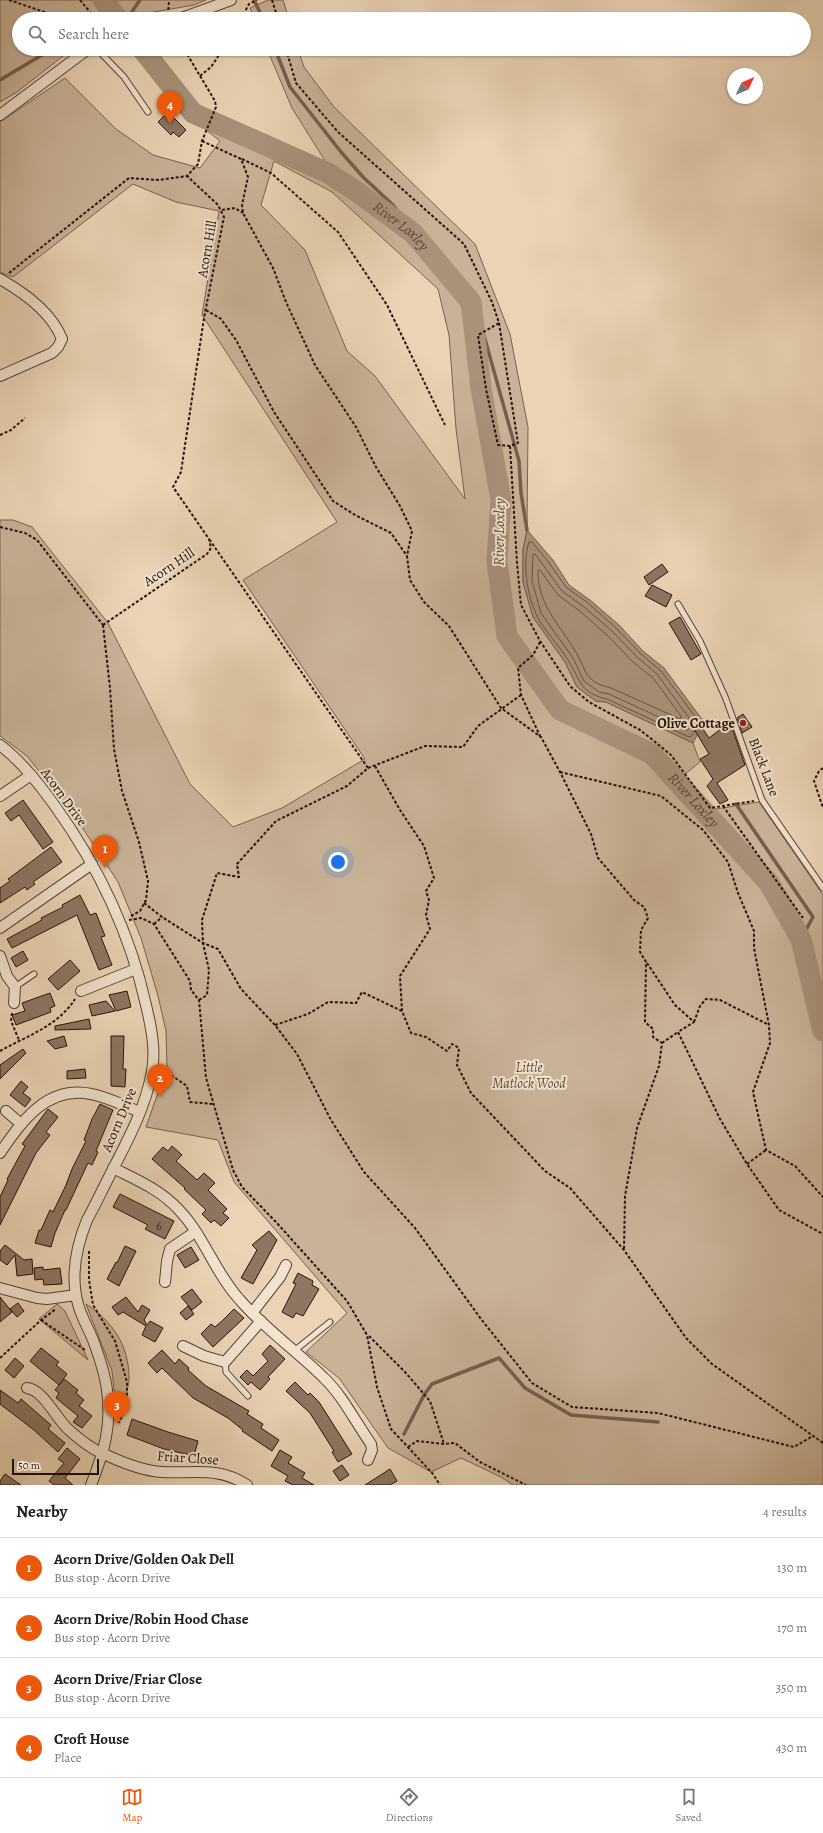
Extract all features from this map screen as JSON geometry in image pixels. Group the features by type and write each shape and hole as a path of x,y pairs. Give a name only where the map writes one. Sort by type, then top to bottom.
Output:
{"street":[{"path":"198,12 231,0"},
{"path":"0,115 79,56"},
{"path":"0,279 23,295 52,321 62,339 58,347 52,353 0,376"},
{"name":"Acorn Drive","path":"0,745 16,758 31,775 68,825 92,864 114,905 143,992 152,1034 153,1070 140,1112 80,1237 75,1266 76,1295 78,1305 100,1360 107,1390 109,1408 109,1423 103,1454 91,1485"},
{"path":"0,796 31,775"},
{"path":"0,928 92,864"},
{"path":"0,956 7,976 15,987 14,1003"},
{"path":"81,991 136,969"},
{"path":"0,1153 21,1124 43,1103 57,1097 74,1093 91,1094 140,1112"},
{"path":"6,1111 21,1124"},
{"path":"113,1168 165,1196 179,1209 225,1281 252,1313 325,1378 340,1397 371,1444 372,1450 368,1460"},
{"path":"165,1282 167,1261 170,1250 195,1232"},
{"path":"252,1313 280,1277 286,1265"},
{"path":"0,1287 37,1298 47,1299 76,1295"},
{"path":"183,1346 204,1356 225,1362 261,1321"},
{"name":"Friar Close","path":"27,1388 32,1389 40,1396 69,1430 103,1454 137,1467 160,1472 192,1471 222,1473 247,1485"}],"lane":[{"path":"104,56 124,77 148,112"},
{"name":"Black Lane","path":"678,604 700,641 726,698 762,800 823,888"},
{"path":"15,987 34,974"},
{"path":"294,1351 330,1322"},
{"path":"225,1362 226,1372 248,1396"}],"path":[{"path":"9,0 44,12"},
{"path":"80,0 90,12"},
{"path":"168,12 169,0"},
{"path":"245,12 249,4 257,0"},
{"path":"272,0 276,12"},
{"path":"0,279 129,178 159,180 187,176 198,164 202,142 216,107 215,100 188,56"},
{"path":"200,76 211,66 218,56"},
{"path":"288,56 296,83 338,132 464,244 492,302 499,323 518,444 510,446 498,445 486,389 478,335 499,323"},
{"path":"202,142 271,173 338,232 387,305 445,425"},
{"path":"241,159 248,177 242,205 243,212 273,268 286,302 314,365 342,404 356,427 376,467 400,506 412,531 407,556 410,580 424,602 449,626 501,708 541,737"},
{"name":"Acorn Hill","path":"103,625 206,554 211,548 208,539 173,487 181,472 206,310 224,217 218,204 187,176"},
{"path":"222,210 235,208 243,212"},
{"path":"206,310 221,319 236,340 274,412 333,501 355,515 391,533 407,556"},
{"path":"0,435 11,430 25,418"},
{"path":"510,446 521,605 540,641 570,686 589,702 640,730 671,755 710,808 762,800"},
{"path":"0,527 25,533 37,540 103,625 110,688 114,749 122,791 139,842 148,881 144,903 140,911 120,922"},
{"path":"208,539 368,768"},
{"path":"540,641 533,655 518,668 521,695 590,834 598,858 634,900 644,907 648,918 641,930 640,952 675,1005 694,1022"},
{"path":"199,1000 207,995 209,970 203,943 202,920 217,873 239,877 237,864 276,821 347,786 368,768 425,746 463,747 478,726 521,695"},
{"path":"375,766 400,810 424,846 434,878 426,891 429,900 426,915 430,929 400,976 402,1011 411,1033 426,1037 447,1051 452,1044 459,1048 457,1065 471,1093 545,1171 570,1188 624,1250 686,1338 712,1364 823,1443"},
{"path":"823,768 819,771 814,781 823,808"},
{"path":"560,772 661,796 703,830 728,862 738,893 754,931 754,948 769,1025 770,1043 753,1092 766,1150 795,1166 823,1197"},
{"path":"724,806 803,918"},
{"path":"144,903 162,917 203,943 218,949 241,989 274,1025 297,1054 331,1120 364,1172 416,1228 481,1319 532,1383 572,1407 658,1413 794,1447 813,1436"},
{"path":"154,924 162,917"},
{"path":"141,918 154,924 190,981 192,990 199,1000 206,1078 233,1170 242,1187 340,1292 368,1335 405,1372 430,1401 444,1444"},
{"path":"646,962 645,1022 653,1029 653,1037 662,1043"},
{"path":"0,1051 50,1025 63,1015 81,991"},
{"path":"274,1025 308,1014 328,1002 356,1003 362,992 402,1011"},
{"path":"624,1250 625,1196 636,1128 659,1066 662,1043 694,1022 700,1006 706,999 720,1000 769,1025"},
{"path":"14,1003 11,1021 19,1040"},
{"path":"678,1032 720,1119 747,1164 779,1210 823,1234"},
{"path":"153,1070 168,1073 187,1086 190,1102 213,1104"},
{"path":"747,1164 766,1150"},
{"path":"89,1248 89,1280 94,1305 115,1341 126,1382 127,1402 116,1429"},
{"path":"0,1358 41,1320 58,1308"},
{"path":"41,1320 100,1360"},
{"path":"368,1335 377,1387 391,1429 433,1474 440,1485"},
{"path":"408,1447 417,1441 455,1444 480,1462 526,1485"}],"green space":[{"path":"0,0 206,0 194,5 154,12 12,12 12,56 63,56 17,92 0,102"},
{"path":"268,0 283,0 287,12 252,12 250,8"},
{"name":"Little Matlock Wood","path":"136,56 160,56 201,108 327,164 292,108 270,56 300,56 304,67 334,107 475,244 510,334 528,427 527,530 523,550 523,582 533,617 565,662 577,687 596,701 606,702 693,743 700,762 684,775 710,810 759,802 823,895 823,1485 513,1485 501,1477 461,1458 431,1472 388,1448 339,1378 306,1352 347,1313 234,1182 218,1140 146,1127 167,1067 166,1031 158,996 141,938 118,882 74,815 27,756 0,736 0,520 13,520 32,527 108,623 190,784 233,827 282,808 365,759 243,580 337,522 202,315 219,211 176,202 133,184 13,277 0,272 0,122 65,78 116,129 153,155 200,168 220,141 200,125","holes":["274,161 332,192 438,289 449,335 456,429 465,499 375,376 347,351 305,250 261,205"]},
{"path":"57,1304 65,1311 88,1360 39,1319"},
{"path":"86,1304 104,1318 111,1326 126,1355 129,1383 117,1416 112,1371"}],"water":[{"path":"527,530 553,560 569,585 590,600 619,625 643,651 664,668 704,722 693,743 606,702 596,701 577,687 565,662 533,617 523,582 523,550"}],"building":[{"path":"168,112 186,130 179,137 173,132 171,135 158,122"},
{"path":"662,564 668,572 649,585 644,577"},
{"path":"652,585 672,595 666,607 645,596"},
{"path":"680,617 701,654 691,660 669,623"},
{"name":"Olive Cottage","path":"743,714 752,727 742,733 737,718"},
{"path":"697,720 709,738 730,722 745,765 717,783 728,800 720,804 707,786 713,779 700,759 709,754 691,724"},
{"path":"23,800 53,842 43,849 19,815 11,821 5,813"},
{"path":"51,847 62,862 33,882 35,884 27,890 25,887 0,903 0,888 10,881 8,879"},
{"path":"80,895 90,915 96,913 105,936 101,937 112,965 99,970 77,915 12,948 7,939 42,920 41,918 63,907 62,905"},
{"path":"23,951 28,960 16,967 11,958"},
{"path":"70,960 80,971 58,990 48,979"},
{"path":"127,991 131,1007 116,1011 109,995"},
{"path":"50,993 55,1006 50,1008 51,1012 16,1025 12,1015 25,1011 22,1003"},
{"path":"106,1001 115,1011 92,1016 89,1005"},
{"path":"89,1019 91,1029 55,1030 55,1026"},
{"path":"64,1036 67,1046 55,1049 47,1041"},
{"path":"111,1036 124,1036 123,1069 126,1069 125,1087 111,1086"},
{"path":"23,1049 26,1053 0,1079 0,1065"},
{"path":"85,1069 86,1078 67,1079 67,1071"},
{"path":"21,1081 28,1087 23,1093 31,1099 25,1107 10,1095"},
{"path":"100,1104 113,1110 96,1151 98,1152 92,1165 88,1163 65,1210 55,1233 51,1247 35,1243 39,1230 41,1230 50,1210 53,1212 66,1185 86,1141 84,1140 92,1119"},
{"path":"48,1109 58,1117 46,1132 50,1135 36,1153 0,1225 0,1197 8,1180 7,1179 25,1146 22,1144"},
{"path":"172,1146 182,1155 176,1161 197,1180 204,1173 215,1183 208,1190 227,1209 223,1213 229,1218 221,1226 214,1220 211,1223 202,1214 206,1210 184,1189 185,1188 152,1159 163,1147 168,1151"},
{"path":"120,1194 174,1221 165,1239 145,1229 148,1225 113,1207"},
{"path":"269,1231 277,1240 253,1284 241,1278 257,1250 252,1245"},
{"path":"5,1245 24,1260 32,1259 33,1274 17,1276 15,1255 7,1265 0,1260 0,1251"},
{"path":"125,1246 136,1251 119,1286 107,1279"},
{"path":"191,1247 199,1260 185,1268 177,1255"},
{"path":"43,1267 43,1270 60,1268 62,1284 44,1285 43,1279 35,1280 34,1268"},
{"path":"298,1273 313,1281 312,1285 319,1289 303,1316 296,1313 293,1318 282,1312 296,1284 293,1283"},
{"path":"192,1289 202,1302 192,1310 181,1297"},
{"path":"0,1297 12,1312 0,1322"},
{"path":"126,1297 138,1312 142,1305 150,1310 144,1320 147,1325 150,1321 163,1328 155,1342 142,1335 146,1326 123,1312 118,1315 112,1307"},
{"path":"18,1303 24,1311 17,1317 10,1309"},
{"path":"188,1306 194,1314 186,1320 180,1313"},
{"path":"234,1309 244,1318 213,1347 201,1334 211,1324 215,1327"},
{"path":"270,1345 285,1359 268,1377 270,1379 260,1390 251,1382 248,1385 240,1377 247,1370 253,1376 268,1361 262,1354"},
{"path":"41,1348 59,1362 56,1365 67,1374 59,1385 30,1361"},
{"path":"162,1350 175,1364 179,1359 189,1368 188,1370 206,1386 249,1411 247,1414 263,1424 261,1428 279,1440 272,1451 242,1431 243,1430 228,1418 193,1398 162,1368 157,1373 148,1363"},
{"path":"15,1358 24,1366 14,1378 5,1370"},
{"path":"64,1379 78,1390 76,1393 84,1400 79,1406 92,1416 82,1428 73,1422 78,1416 56,1398 59,1393 55,1390"},
{"path":"295,1382 308,1395 310,1393 319,1402 352,1454 338,1462 332,1452 334,1451 310,1413 286,1391"},
{"path":"0,1390 18,1403 21,1399 51,1425 48,1429 65,1443 58,1452 34,1430 0,1404"},
{"path":"132,1419 198,1441 194,1456 164,1449 127,1435"},
{"path":"67,1448 80,1459 65,1478 73,1485 54,1485 49,1481 64,1463 58,1459"},
{"path":"280,1450 292,1457 288,1463 305,1473 302,1478 314,1485 293,1485 285,1481 288,1476 271,1466"},
{"path":"342,1465 349,1475 340,1481 333,1471"},
{"path":"390,1469 397,1481 390,1485 365,1485"},
{"path":"5,1474 21,1485 0,1485 0,1481"}],"waterway":[{"name":"River Loxley","path":"103,0 112,12"},
{"path":"132,12 140,0"},
{"path":"254,0 260,12"},
{"path":"0,80 40,56"},
{"name":"River Loxley","path":"148,56 193,113 328,173 356,191 413,233 471,302 481,388 501,500 497,561 507,636 560,710 652,754 769,883 801,939 823,1031"},
{"path":"278,56 290,87 341,152 363,177 393,205 413,233"},
{"path":"474,325 483,332 519,461 521,493 527,530"},
{"path":"736,804 813,917 801,939"},
{"path":"404,1434 424,1395 432,1384 499,1358 525,1388 571,1415 658,1422"}],"place":[{"name":"Croft House","path":"170,124"},
{"name":"Olive Cottage","path":"743,723"},
{"name":"Acorn Drive/Golden Oak Dell","path":"105,868"},
{"name":"Acorn Drive/Robin Hood Chase","path":"160,1097"},
{"name":"Acorn Drive/Friar Close","path":"117,1424"}]}
